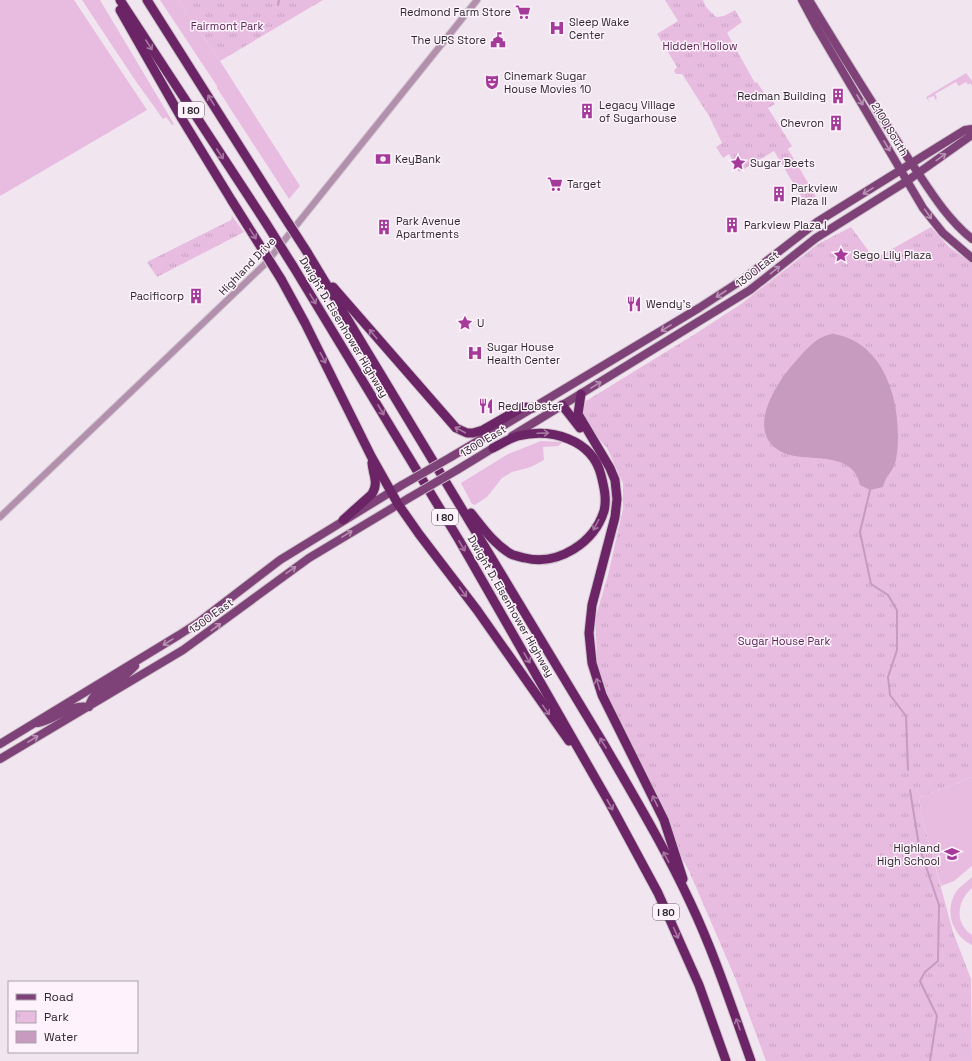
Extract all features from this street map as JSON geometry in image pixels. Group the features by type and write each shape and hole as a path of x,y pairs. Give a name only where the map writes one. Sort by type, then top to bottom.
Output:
{"highway":[{"path":"114,0 182,119 281,279 309,330 371,456 398,504 418,534 477,610 547,712 591,771"},
{"name":"Dwight D. Eisenhower Highway","path":"120,0 293,266 459,540 591,771 658,893 699,985 726,1061"},
{"name":"Dwight D. Eisenhower Highway","path":"147,0 315,265 453,492 646,817 691,904 728,995 751,1061"},
{"path":"315,265 456,428 467,433 473,433 483,430 523,407 533,408"},
{"path":"581,394 578,414 581,422 603,456 615,480 617,499 615,517 592,604 589,633 592,663 602,695 664,820 691,904"},
{"path":"562,405 603,456"},
{"path":"453,492 497,544 513,555 532,559 548,559 564,555 580,544 594,530 604,511 606,493 599,467 587,449 568,438 552,433 517,436 493,448"},
{"path":"343,520 372,494 375,489 376,484 371,456"}],"main road":[{"name":"2100 South","path":"802,0 816,28 902,170 907,181 936,225 972,258"},
{"name":"2100 South","path":"809,0 854,74 945,213 972,239"},
{"path":"816,28 825,34 848,72 854,74"},
{"name":"1300 East","path":"0,744 199,622 280,560 343,520 533,408 727,290 817,222 965,130 972,130 969,137 907,181 816,238 750,290 457,470 314,554 274,582 207,634 89,707 0,759"},
{"path":"33,724 49,721 78,705 89,707 90,700 94,694 126,675 142,658"}],"street":[{"name":"Highland Drive","path":"0,517 266,263 477,0"}],"green space":[{"path":"0,0 74,0 147,110 0,196"},
{"path":"82,0 100,0 174,124 172,125 166,117 163,119 135,80"},
{"path":"160,0 178,0 220,61 300,186 289,199 217,86"},
{"name":"Fairmont Park","path":"178,0 323,0 220,61"},
{"name":"Hidden Hollow","path":"665,0 703,0 706,7 716,17 724,16 735,10 742,22 727,33 755,83 757,82 768,99 770,97 775,104 768,108 792,146 788,149 816,196 805,203 774,151 739,172 729,154 723,158 716,147 722,143 709,116 682,74 676,74 674,71 677,67 657,34 678,21"},
{"path":"966,73 972,81 972,86 970,83 968,85 966,82 959,86 956,82 935,94 937,98 935,100 934,96 928,98 929,102 926,97"},
{"path":"232,216 244,232 157,277 147,262 231,220"},
{"name":"Sugar House Park","path":"851,227 870,253 876,258 931,227 949,247 972,263 972,777 919,798 923,821 953,932 971,979 972,1061 766,1061 736,980 689,871 617,735 598,676 595,619 608,575 623,509 623,483 607,448 586,424 582,411 586,401 741,304 818,244"},
{"path":"541,441 563,442 558,446 543,447 544,460 531,467 512,472 502,478 487,497 475,505 472,504 461,483 508,454"},
{"name":"Highland High School","path":"972,777 972,866 954,881 941,886 923,821 919,798"},
{"path":"972,877 972,888 963,899 960,918 966,930 972,935 972,945 965,941 955,929 952,922 951,907 952,899 956,892"}],"water":[{"path":"833,334 852,340 868,350 880,365 888,382 894,402 898,441 895,464 883,487 870,490 860,485 856,474 848,466 839,462 828,459 793,456 784,453 772,445 766,434 764,422 767,409 772,396 787,371 807,348 821,338"}],"waterway":[{"path":"278,5 279,0"},
{"path":"870,490 860,532 871,584 888,595 897,610 897,650 888,677 890,695 906,716 908,770"},
{"path":"910,790 919,846 939,905 938,961 925,972 920,981 937,1016 930,1061"}],"place":[{"name":"Redmond Farm Store","path":"523,12"},
{"name":"Sleep Wake Center","path":"557,28"},
{"name":"The UPS Store","path":"498,40"},
{"name":"Cinemark Sugar House Movies 10","path":"492,82"},
{"name":"Redman Building","path":"838,96"},
{"name":"Legacy Village of Sugarhouse","path":"587,111"},
{"name":"Chevron","path":"836,123"},
{"name":"KeyBank","path":"383,159"},
{"name":"Sugar Beets","path":"738,163"},
{"name":"Target","path":"555,184"},
{"name":"Parkview Plaza II","path":"779,194"},
{"name":"Parkview Plaza I","path":"732,225"},
{"name":"Park Avenue Apartments","path":"384,227"},
{"name":"Sego Lily Plaza","path":"841,255"},
{"name":"Pacificorp","path":"196,296"},
{"name":"Wendy's","path":"634,304"},
{"name":"U","path":"465,323"},
{"name":"Sugar House Health Center","path":"475,353"},
{"name":"Red Lobster","path":"486,406"},
{"name":"Highland High School","path":"952,854"}]}
